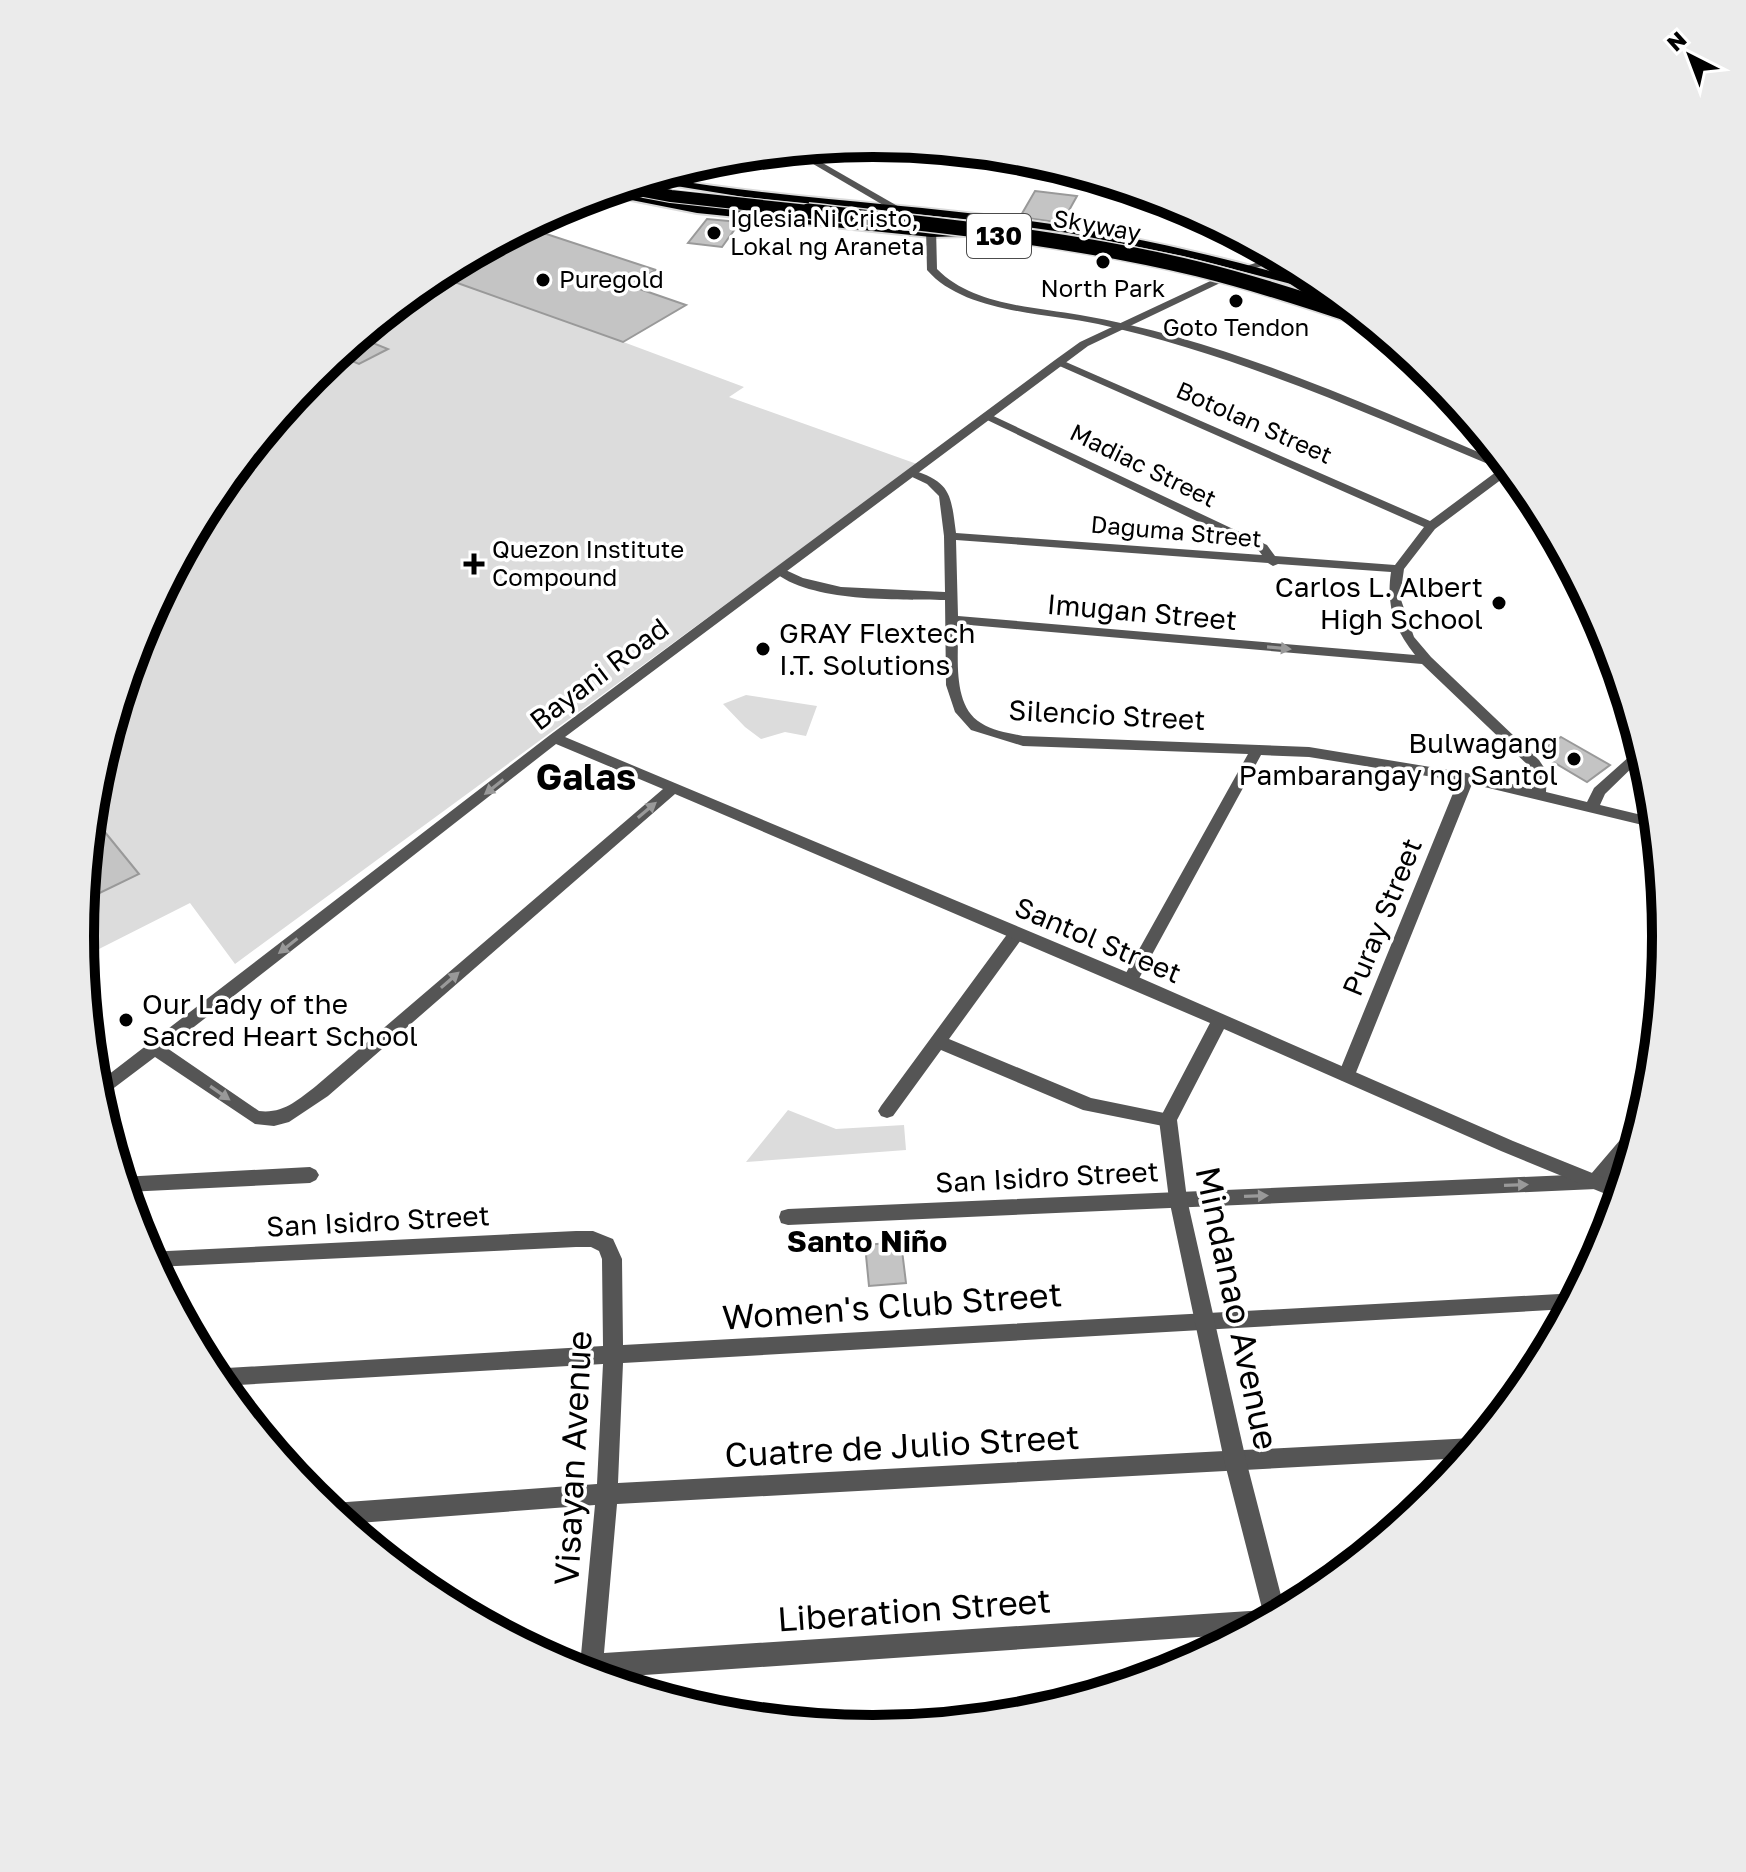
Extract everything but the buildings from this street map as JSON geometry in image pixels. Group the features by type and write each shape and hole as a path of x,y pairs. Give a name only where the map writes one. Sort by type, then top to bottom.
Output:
{"highway":[{"name":"Skyway","path":"668,185 1109,239 1242,267 1299,283"},
{"name":"Skyway","path":"646,191 1022,235 1105,249 1226,274 1336,310"},
{"path":"629,196 697,209 911,231 965,232"}],"main road":[{"name":"130","path":"674,183 716,191 1028,224 1109,237 1249,267 1296,282"},
{"name":"130","path":"640,193 701,204 931,230"},
{"name":"130","path":"965,232 1102,252 1226,276 1343,315"}],"street":[{"path":"811,160 898,210"},
{"path":"931,230 932,270 950,287 993,301 1120,326 1259,368 1490,461"},
{"name":"Bayani Road","path":"108,1085 555,738 1084,344 1226,276 1264,262"},
{"name":"Botolan Street","path":"1059,362 1431,526"},
{"name":"Madiac Street","path":"987,416 1263,548 1273,562"},
{"name":"Silencio Street","path":"912,473 931,482 945,495 950,536 950,619 958,709 965,719 988,733 1023,741 1322,754 1467,778 1643,820"},
{"path":"1501,476 1431,526 1398,569 1394,597 1408,638 1426,660 1534,763 1541,781 1539,795"},
{"name":"Daguma Street","path":"950,536 1398,569"},
{"path":"779,571 811,585 837,591 951,596"},
{"name":"Imugan Street","path":"950,619 1426,660"},
{"name":"Santol Street","path":"555,738 1130,980 1507,1146 1610,1188"},
{"path":"1130,980 1257,750"},
{"path":"1591,808 1599,791 1631,760"},
{"name":"Puray Street","path":"1347,1075 1467,778"},
{"path":"156,1049 255,1117 276,1119 288,1115 333,1081 673,788"},
{"path":"887,1111 1017,933"},
{"path":"938,1042 1089,1105 1168,1120 1220,1020"},
{"name":"Mindanao Avenue","path":"1168,1120 1178,1199 1235,1460 1272,1605"},
{"path":"1596,1181 1621,1151"},
{"path":"134,1184 310,1175"},
{"name":"San Isidro Street","path":"788,1217 1596,1181"},
{"name":"San Isidro Street","path":"164,1258 576,1239 593,1239 606,1245"},
{"name":"Visayan Avenue","path":"592,1662 607,1494 613,1356 612,1259 606,1245"},
{"name":"Women's Club Street","path":"230,1376 1562,1301"},
{"name":"Cuatre de Julio Street","path":"349,1513 607,1494 1460,1449"},
{"name":"Liberation Street","path":"609,1669 1240,1623"}],"shaded area":[{"name":"Quezon Institute Compound","path":"454,279 744,387 729,397 917,464 235,964 190,903 97,950 94,936 96,885 109,784 135,686 174,591 225,503 287,422 359,350"},
{"path":"746,695 817,706 806,736 785,732 761,739 723,704"},
{"path":"788,1110 836,1129 904,1125 906,1150 746,1162"}],"place":[{"name":"Iglesia Ni Cristo, Lokal ng Araneta","path":"714,233"},
{"name":"North Park","path":"1103,262"},
{"name":"Puregold","path":"543,280"},
{"name":"Goto Tendon","path":"1236,301"},
{"name":"Quezon Institute Compound","path":"474,564"},
{"name":"Carlos L. Albert High School","path":"1499,603"},
{"name":"GRAY Flextech I.T. Solutions","path":"763,649"},
{"name":"Bulwagang Pambarangay ng Santol","path":"1574,759"},
{"name":"Our Lady of the Sacred Heart School","path":"126,1020"}],"district":[{"name":"Galas","path":"586,777"},
{"name":"Santo Niño","path":"867,1242"}]}
